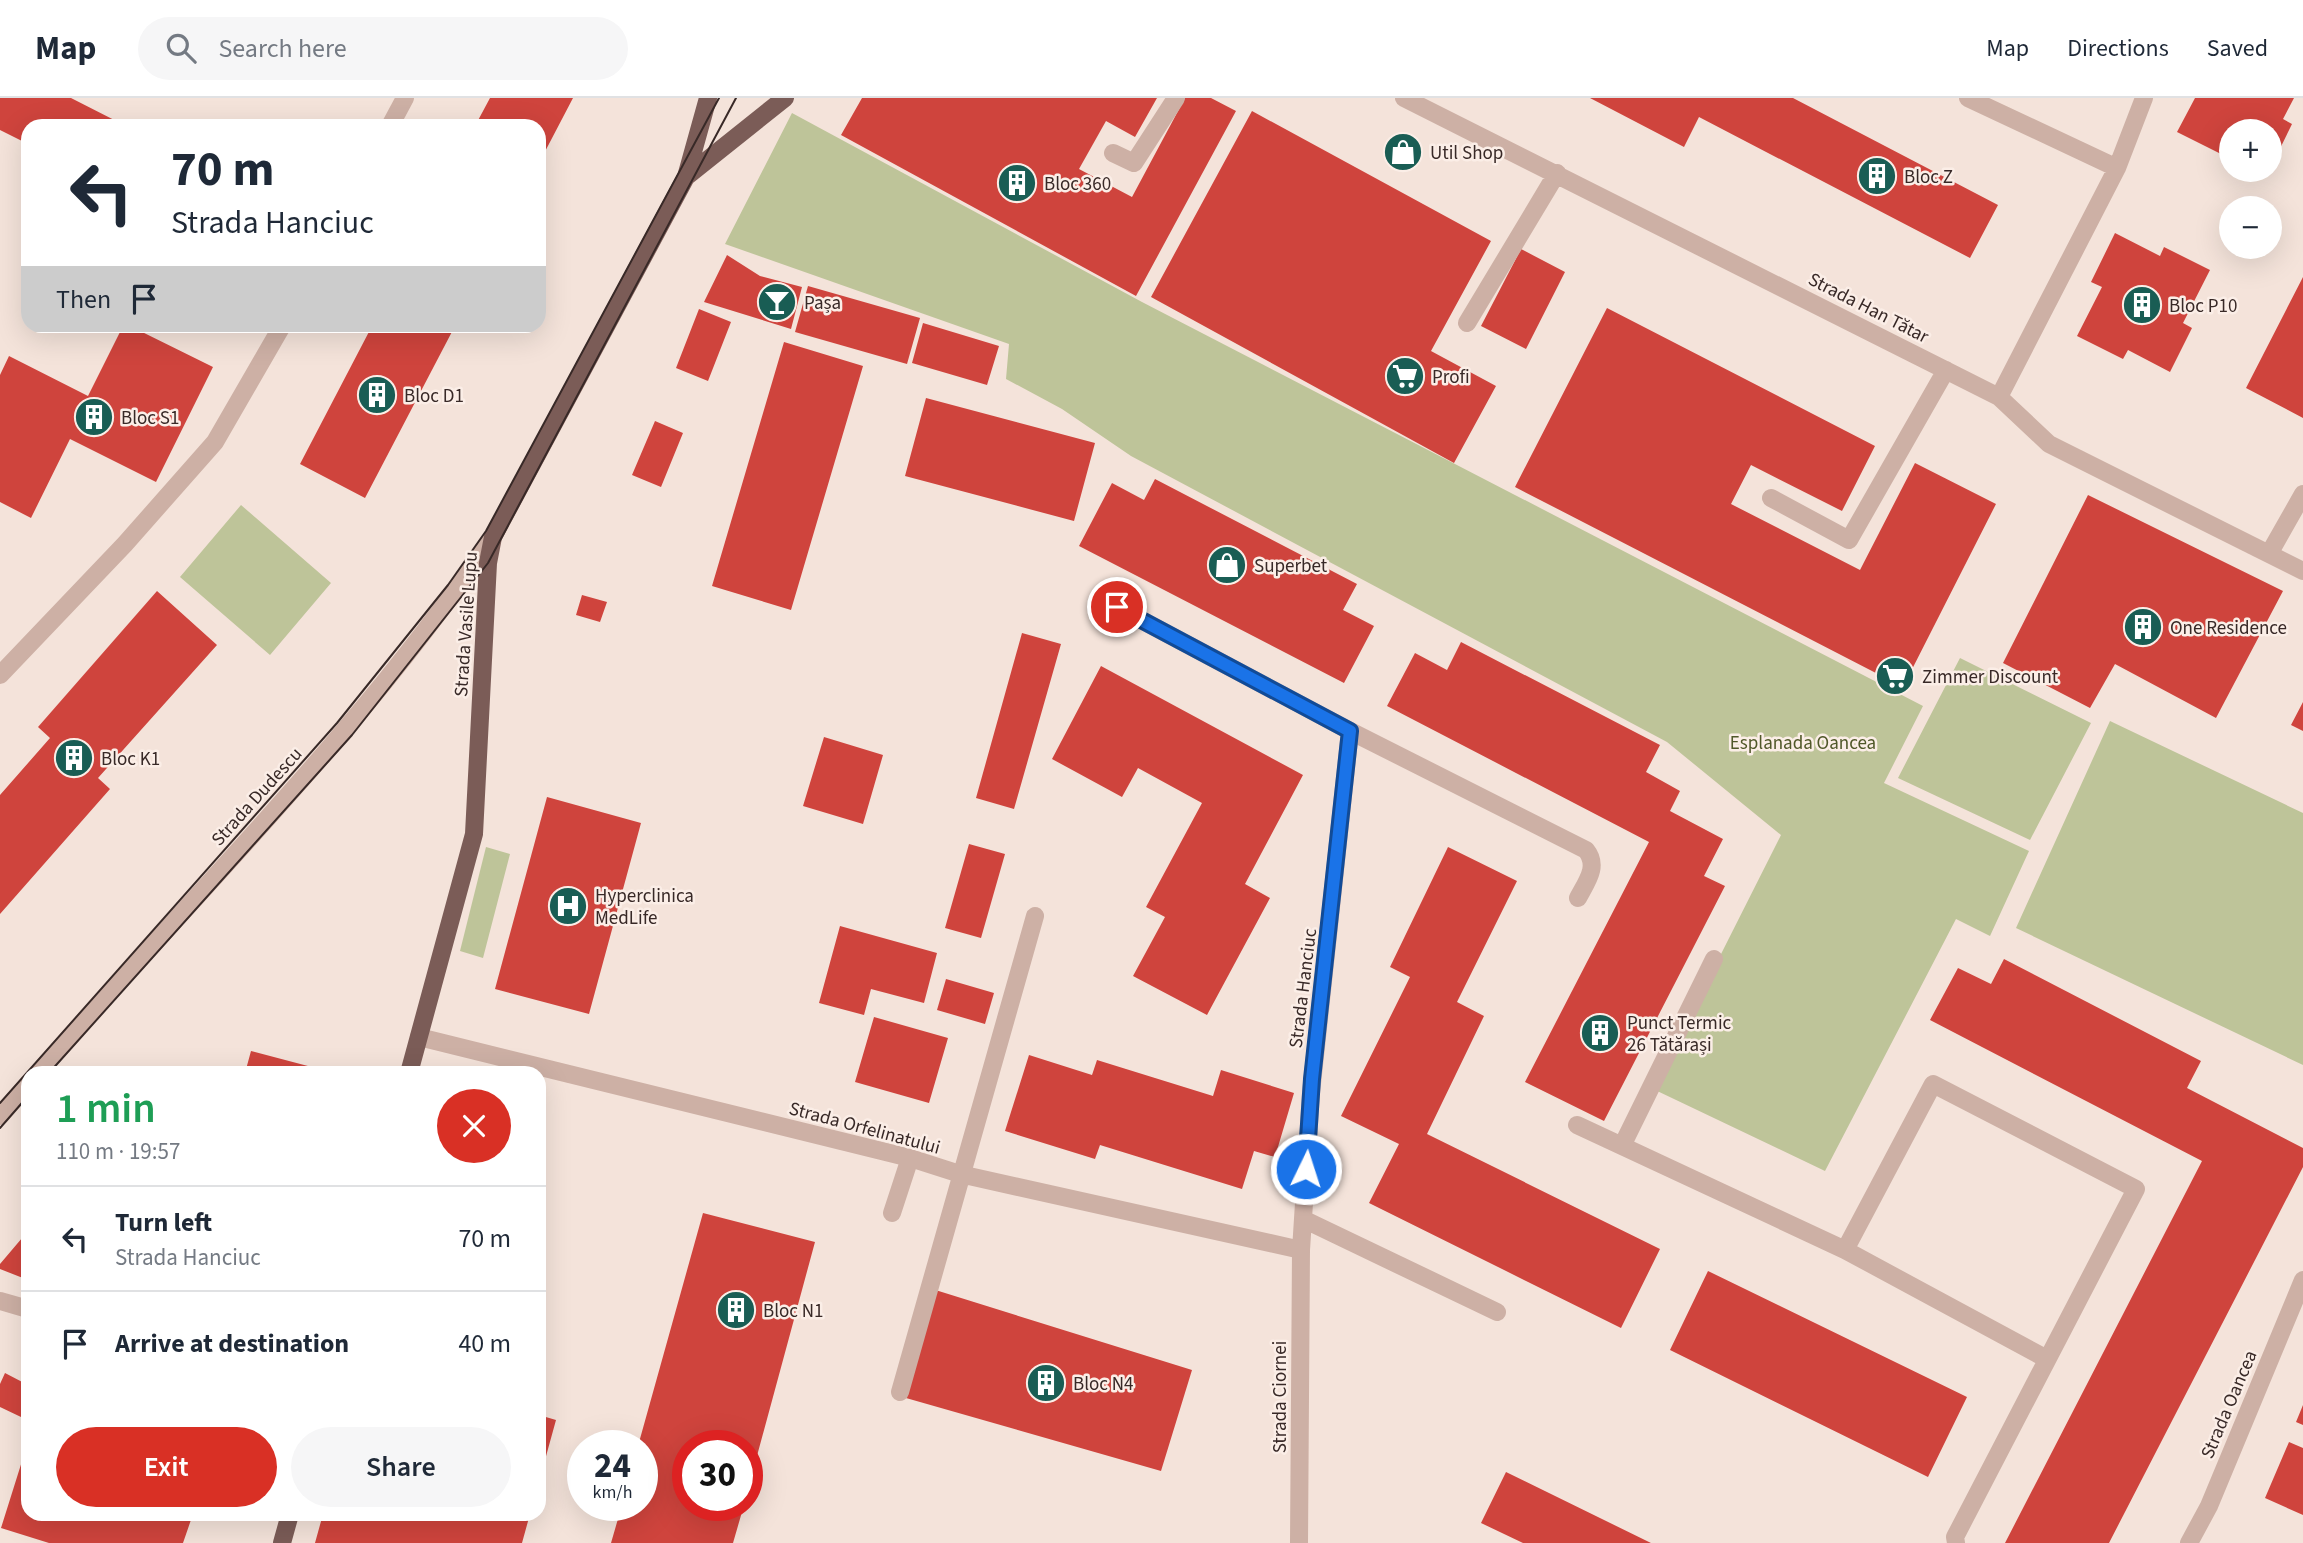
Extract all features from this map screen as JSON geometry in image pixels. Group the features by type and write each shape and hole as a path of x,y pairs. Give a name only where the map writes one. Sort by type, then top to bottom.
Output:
{"main road":[{"name":"Strada Vasile Lupu","path":"412,1066 474,834 488,564 493,537 686,177 708,98"},
{"name":"Strada Vasile Lupu","path":"686,177 785,98"},
{"path":"282,1543 288,1521"}],"street":[{"path":"394,119 405,98"},
{"path":"1113,153 1134,163 1176,98"},
{"name":"Strada Han Tătar","path":"1404,98 1999,397 2049,444 2303,571"},
{"path":"1968,98 2117,168"},
{"path":"1999,397 2117,168 2144,98"},
{"path":"1467,323 1557,173"},
{"path":"0,675 125,544 215,442 278,333"},
{"path":"1771,498 1849,540 1946,370"},
{"path":"2269,554 2303,494"},
{"name":"Strada Dudescu","path":"44,1066 344,730 456,592 493,537"},
{"path":"1117,607 1350,731 1586,850 1593,859 1593,866 1578,898"},
{"name":"Strada Hanciuc","path":"1301,1250 1311,1093 1350,731"},
{"path":"900,1392 1035,916"},
{"path":"1622,1146 1714,959"},
{"name":"Strada Orfelinatului","path":"419,1037 534,1066"},
{"name":"Strada Orfelinatului","path":"546,1069 911,1158 960,1174 1301,1250"},
{"path":"1845,1250 1933,1084 2136,1189 1955,1537 1956,1543"},
{"path":"0,1116 21,1092"},
{"path":"1577,1125 1845,1250 2048,1359"},
{"path":"892,1213 911,1158"},
{"path":"1303,1219 1497,1312"},
{"name":"Strada Ciornei","path":"1299,1543 1301,1250"},
{"name":"Strada Oancea","path":"2189,1543 2209,1506 2303,1280"},
{"path":"0,1301 21,1307"}],"green space":[{"name":"Esplanada Oancea","path":"792,113 1142,302 1923,706 1884,783 2029,851 1990,936 1956,919 1825,1171 1653,1089 1781,835 1667,742 1131,456 1062,409 1006,379 1009,344 725,244"},
{"path":"241,505 331,583 270,655 180,577"},
{"path":"1960,658 2091,723 2030,840 1898,778"},
{"path":"2110,721 2303,813 2303,1065 2016,928"},
{"path":"486,847 510,854 483,958 460,951"}],"building":[{"path":"0,98 71,98 112,119 21,119 21,140 0,130"},
{"path":"490,98 573,98 546,150 546,119 479,119"},
{"name":"Bloc 360","path":"862,98 1157,98 1135,137 1106,121 1079,169 1132,197 1185,98 1211,98 1236,111 1136,296 841,135"},
{"name":"Bloc Z","path":"1590,98 1793,98 1998,205 1970,258 1699,117 1684,147"},
{"path":"2195,98 2294,98 2283,119 2292,124 2282,144 2282,119 2219,119 2219,153 2177,132"},
{"path":"1252,111 1491,241 1431,351 1496,386 1454,463 1151,297"},
{"name":"Bloc P10","path":"2115,233 2160,256 2164,247 2210,270 2183,323 2192,328 2170,372 2128,350 2123,359 2077,336 2102,287 2091,282"},
{"path":"1521,249 1565,272 1526,349 1481,326"},
{"path":"727,255 760,276 802,287 791,329 704,302"},
{"path":"2303,277 2303,418 2246,388"},
{"path":"808,286 920,318 907,364 795,332"},
{"path":"1607,308 1875,446 1842,511 1751,465 1731,504 1860,570 1915,463 1996,504 1903,687 1515,487"},
{"path":"699,309 731,322 708,381 676,368"},
{"path":"923,323 999,346 987,385 912,363"},
{"name":"Bloc S1","path":"120,333 144,333 213,367 156,482 70,439 31,518 0,502 0,375 9,356 88,396"},
{"name":"Bloc D1","path":"368,333 451,333 365,498 300,464"},
{"path":"784,342 863,366 791,610 712,586"},
{"path":"926,398 1095,443 1074,521 905,476"},
{"path":"655,421 683,433 661,487 632,475"},
{"path":"1155,479 1357,584 1343,610 1374,626 1344,683 1079,546 1112,483 1144,500"},
{"name":"One Residence","path":"2088,495 2283,591 2216,718 2115,664 2090,708 2003,663"},
{"name":"Bloc K1","path":"157,591 217,645 98,778 110,789 0,914 0,795 50,738 38,727"},
{"path":"582,595 607,602 600,622 576,615"},
{"path":"1022,633 1061,644 1014,809 976,798"},
{"path":"1461,642 1660,745 1646,772 1680,791 1670,811 1723,839 1704,876 1725,886 1604,1121 1525,1082 1649,842 1387,706 1415,653 1447,670"},
{"path":"1101,666 1303,775 1245,884 1270,898 1207,1015 1133,976 1165,917 1146,907 1202,803 1138,768 1122,797 1052,759"},
{"path":"2303,702 2303,731 2291,725"},
{"path":"824,737 883,755 863,824 803,806"},
{"name":"Hyperclinica MedLife","path":"547,797 641,823 589,1014 495,989"},
{"path":"969,844 1005,854 981,938 945,928"},
{"path":"1448,847 1517,881 1457,1002 1484,1016 1427,1134 1660,1249 1621,1328 1369,1203 1399,1144 1341,1116 1410,977 1390,967"},
{"path":"840,926 937,953 924,1003 871,989 864,1015 819,1003"},
{"path":"2004,959 2201,1061 2187,1088 2303,1148 2303,1167 2109,1543 2005,1543 2202,1161 1930,1020 1958,968 1991,984"},
{"path":"946,979 994,993 985,1024 937,1010"},
{"path":"874,1017 948,1038 929,1103 855,1082"},
{"path":"251,1051 308,1066 247,1066"},
{"path":"1029,1055 1092,1075 1097,1060 1213,1096 1221,1070 1294,1093 1275,1157 1254,1151 1242,1189 1100,1145 1095,1159 1005,1131"},
{"name":"Bloc N1","path":"703,1213 815,1242 763,1434 763,1430 672,1430 672,1521 739,1521 733,1543 611,1543 617,1521 658,1521 658,1430 642,1430"},
{"path":"21,1239 21,1277 0,1269 0,1264"},
{"path":"1708,1271 1967,1397 1928,1477 1670,1350"},
{"name":"Bloc N4","path":"929,1288 1192,1370 1161,1471 899,1396"},
{"path":"5,1373 21,1381 21,1417 0,1407 0,1384"},
{"path":"2303,1405 2303,1425 2296,1422"},
{"path":"546,1417 556,1420 546,1456"},
{"path":"2289,1442 2303,1448 2303,1515 2265,1498"},
{"path":"21,1464 21,1521 191,1521 183,1543 49,1543 1,1528"},
{"path":"1506,1472 1651,1543 1523,1543 1481,1523"},
{"path":"321,1521 528,1521 522,1543 315,1543"}],"tram line":[{"path":"33,1066 337,723 448,585 486,531 719,98"},
{"path":"55,1066 352,735 488,563 736,98"},
{"path":"0,1103 21,1079"},
{"path":"0,1128 21,1104"}],"place":[{"name":"Util Shop","path":"1403,152"},
{"name":"Bloc Z","path":"1877,176"},
{"name":"Bloc 360","path":"1017,183"},
{"name":"Pașa","path":"777,302"},
{"name":"Bloc P10","path":"2142,305"},
{"name":"Profi","path":"1405,376"},
{"name":"Bloc D1","path":"377,395"},
{"name":"Bloc S1","path":"94,417"},
{"name":"Superbet","path":"1227,565"},
{"name":"One Residence","path":"2143,627"},
{"name":"Zimmer Discount","path":"1895,676"},
{"name":"Bloc K1","path":"74,758"},
{"name":"Hyperclinica MedLife","path":"568,906"},
{"name":"Punct Termic 26 Tătărași","path":"1600,1033"},
{"name":"Bloc N1","path":"736,1310"},
{"name":"Bloc N4","path":"1046,1383"}],"route":[{"path":"1117,607 1350,731 1312,1079 1306,1169"}]}
